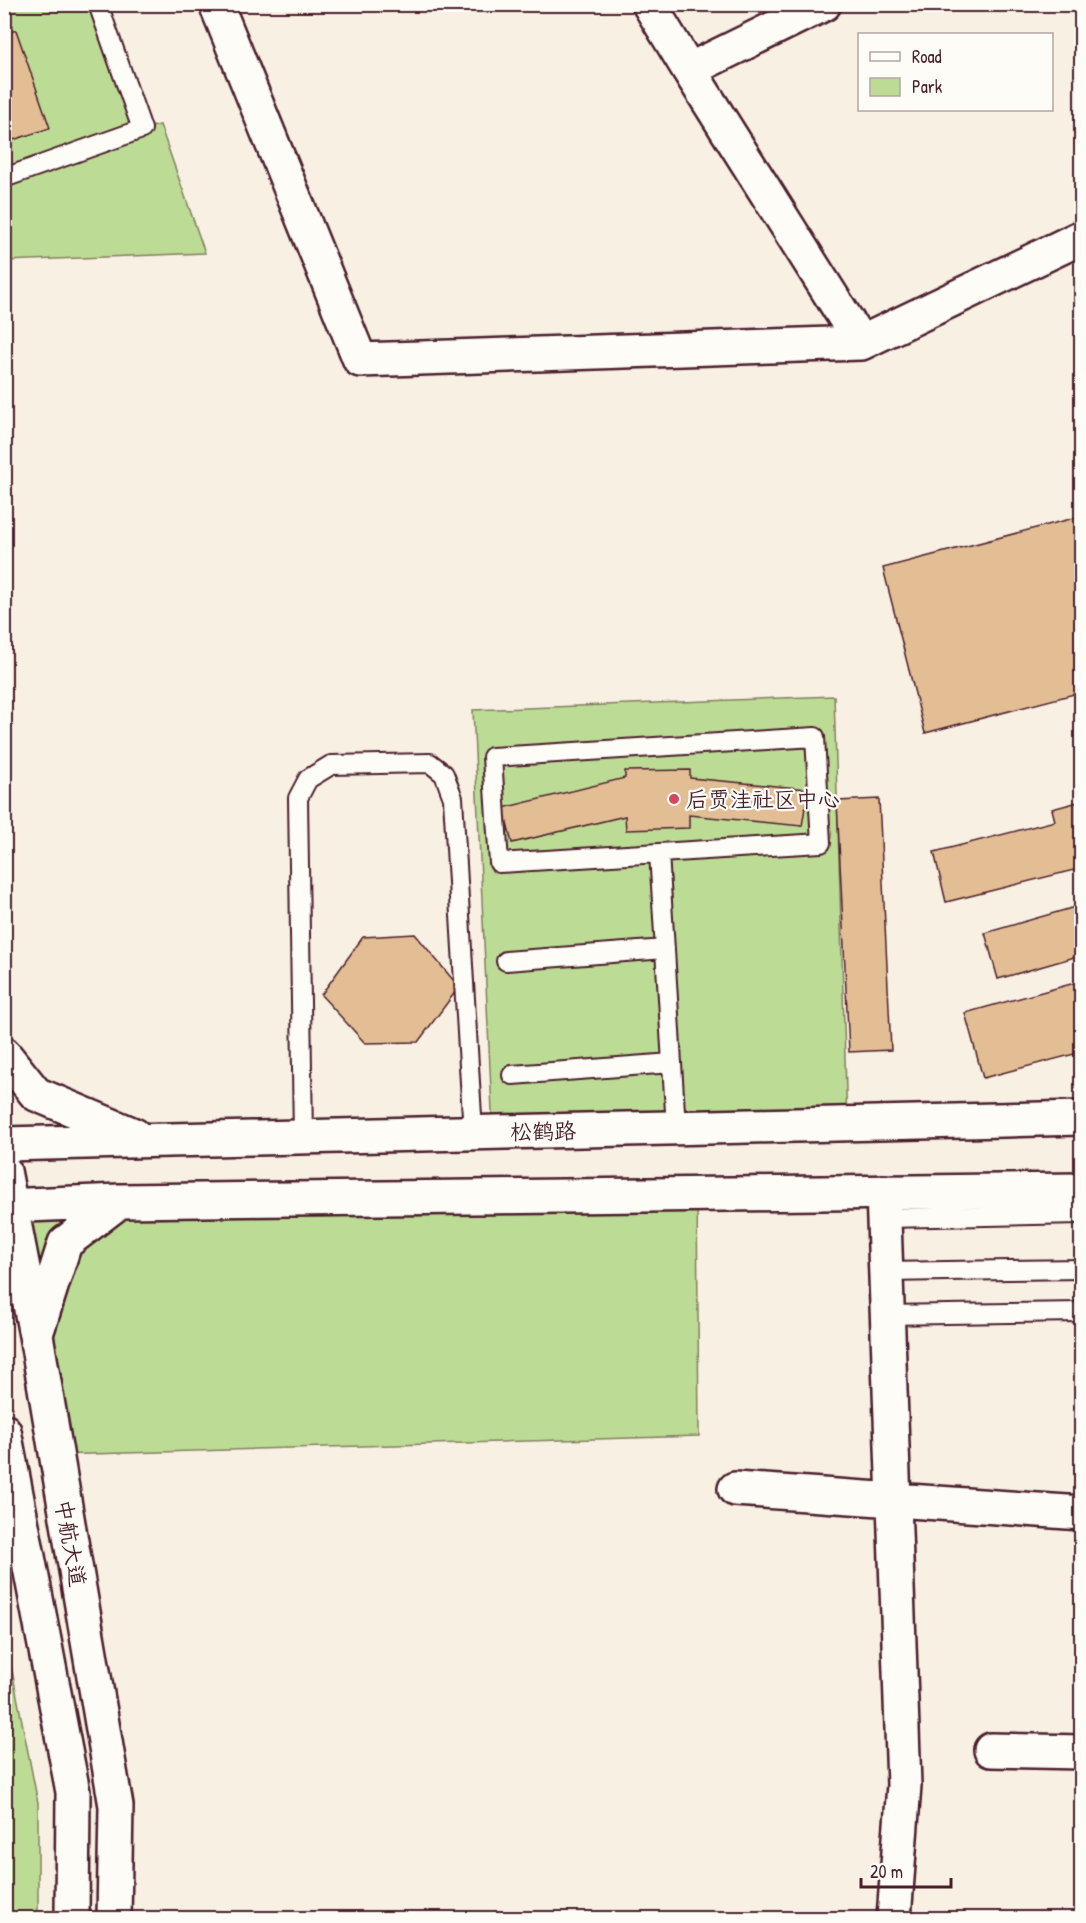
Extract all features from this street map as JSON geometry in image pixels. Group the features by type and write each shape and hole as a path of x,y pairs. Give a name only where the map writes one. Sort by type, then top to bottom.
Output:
{"main road":[{"path":"216,4 360,360 861,342 1082,237"},
{"path":"649,4 861,342"},
{"path":"689,70 824,4"},
{"path":"4,1054 36,1094 147,1140"},
{"name":"松鹤路","path":"4,1144 1082,1118"},
{"name":"中航大道","path":"4,1171 36,1335 116,1806 114,1918"},
{"path":"9,1206 120,1201 883,1205 1082,1190"},
{"path":"36,1335 65,1243 120,1201"},
{"path":"883,1205 904,1785 894,1918"},
{"name":"中航大道","path":"4,1431 73,1792 72,1918"},
{"path":"735,1489 892,1502 1082,1513"},
{"path":"991,1750 1082,1752"}],"lane":[{"path":"4,178 142,129 98,4"},
{"path":"815,737 821,843 659,853 499,863 492,758 815,737"},
{"path":"303,1137 298,798 308,779 331,765 430,762 444,774 453,798 473,1133"},
{"path":"659,853 676,1128"},
{"path":"506,960 665,949"},
{"path":"512,1075 672,1063"},
{"path":"883,1205 1082,1214"},
{"path":"885,1272 1082,1269"},
{"path":"886,1315 1082,1312"}],"green space":[{"path":"4,5 98,5 143,129 160,125 205,253 5,261"},
{"path":"834,696 847,1124 493,1132 473,710"},
{"path":"697,1194 699,1436 56,1455 13,1206"},
{"path":"5,1635 38,1803 38,1918 5,1918"}],"building":[{"path":"16,30 50,128 4,143 4,34"},
{"path":"1082,516 1082,692 925,733 883,568"},
{"name":"后贾洼社区中心","path":"690,770 690,778 808,789 802,826 689,815 689,828 626,830 625,816 512,843 503,808 625,778 625,771"},
{"path":"879,799 891,1050 849,1052 837,801"},
{"path":"1082,801 1082,868 946,902 934,852 1055,821 1052,809"},
{"path":"1082,905 1082,955 998,979 985,933"},
{"path":"415,934 459,987 418,1042 365,1043 321,995 363,937"},
{"path":"1082,981 1082,1052 983,1078 965,1013"}],"place":[{"name":"后贾洼社区中心","path":"674,799"}]}
